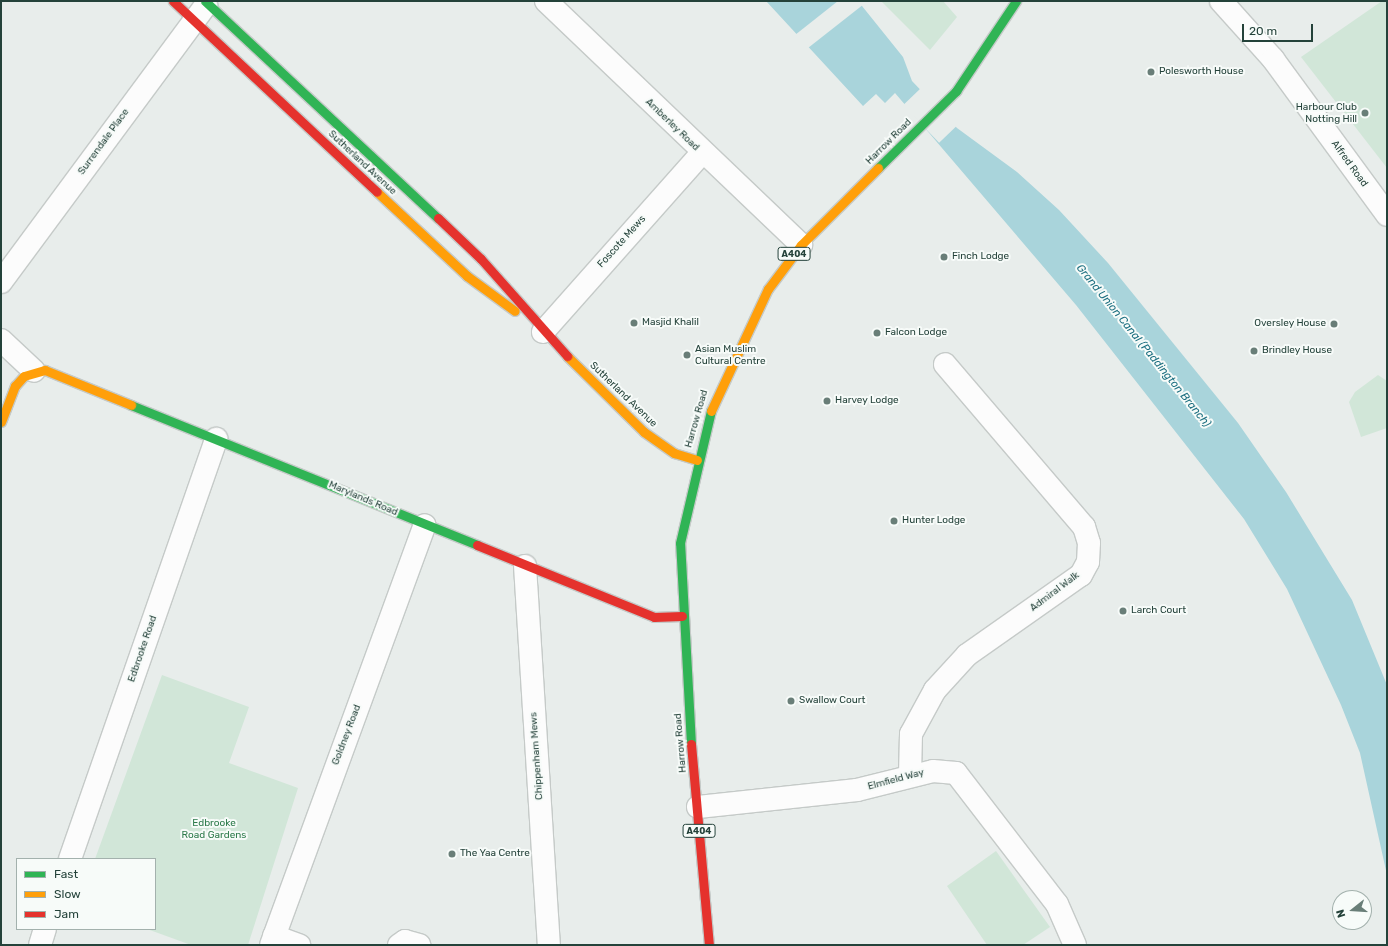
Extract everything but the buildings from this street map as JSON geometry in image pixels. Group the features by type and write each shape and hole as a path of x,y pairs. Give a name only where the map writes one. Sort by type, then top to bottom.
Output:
{"street":[{"name":"Sutherland Avenue","path":"173,1 467,276 543,332"},
{"name":"Amberley Road","path":"546,1 702,153 801,245"},
{"name":"Harrow Road","path":"709,945 682,616 680,543 697,460 714,398 735,351 768,289 801,245 956,91 1016,1"},
{"name":"Alfred Road","path":"1221,1 1273,59 1387,215"},
{"name":"Sutherland Avenue","path":"206,2 481,259 543,332 644,432 674,453 697,460"},
{"name":"Surrendale Place","path":"1,282 206,2"},
{"name":"Foscote Mews","path":"543,332 702,153"},
{"name":"Marylands Road","path":"1,340 40,371 216,439 525,566 654,617 682,616"},
{"name":"Admiral Walk","path":"910,775 911,734 935,690 967,655 1081,575 1088,562 1089,543 1084,527 945,364"},
{"path":"1,422 15,386 40,371"},
{"name":"Edbrooke Road","path":"70,858 216,439"},
{"name":"Goldney Road","path":"273,940 425,525"},
{"name":"Chippenham Mews","path":"525,566 549,945"},
{"name":"Elmfield Way","path":"698,808 857,790 910,775 949,771 961,777 1057,904 1075,945"},
{"path":"40,945 45,930"},
{"path":"273,940 299,945"},
{"path":"399,945 405,941 419,945"}],"green space":[{"path":"881,1 943,1 957,17 930,50"},
{"name":"Harbour Club Notting Hill","path":"1382,1 1387,1 1387,168 1301,57"},
{"path":"1378,375 1387,381 1387,428 1361,437 1349,402 1355,392"},
{"name":"Edbrooke Road Gardens","path":"162,675 249,707 229,763 298,788 248,945 191,945 150,930 156,930 156,858 95,858"},
{"path":"996,851 1050,927 1023,945 987,945 947,886"}],"water":[{"name":"Grand Union Canal (Paddington Branch)","path":"766,1 858,1 903,57 912,81 957,128 1017,172 1059,210 1108,263 1238,423 1286,492 1352,600 1387,685 1387,875 1360,753 1341,705 1287,589 1244,519 1076,305 895,93 885,103 876,94 863,106"}],"pier":[{"path":"838,1 861,1 864,4 808,48 795,35"},
{"path":"921,88 957,125 939,143 903,105"}],"traffic: fast":[{"path":"205,1 438,218"},
{"path":"878,168 956,91 1016,1"},
{"path":"131,405 477,545"},
{"path":"691,744 680,543 711,411"}],"traffic: slow":[{"path":"711,411 768,289 801,245 878,168"},
{"path":"377,192 467,276 515,311"},
{"path":"567,356 644,432 674,453 697,460"},
{"path":"1,422 15,386 24,376 45,370 131,405"}],"traffic: jam":[{"path":"173,1 377,192"},
{"path":"438,218 481,259 567,356"},
{"path":"477,545 654,617 682,616"},
{"path":"691,744 709,945"}],"place":[{"name":"Polesworth House","path":"1151,72"},
{"name":"Harbour Club Notting Hill","path":"1365,113"},
{"name":"Finch Lodge","path":"944,257"},
{"name":"Masjid Khalil","path":"634,323"},
{"name":"Oversley House","path":"1334,324"},
{"name":"Falcon Lodge","path":"877,333"},
{"name":"Brindley House","path":"1254,351"},
{"name":"Asian Muslim Cultural Centre","path":"687,355"},
{"name":"Harvey Lodge","path":"827,401"},
{"name":"Hunter Lodge","path":"894,521"},
{"name":"Larch Court","path":"1123,611"},
{"name":"Swallow Court","path":"791,701"},
{"name":"The Yaa Centre","path":"452,854"}]}
